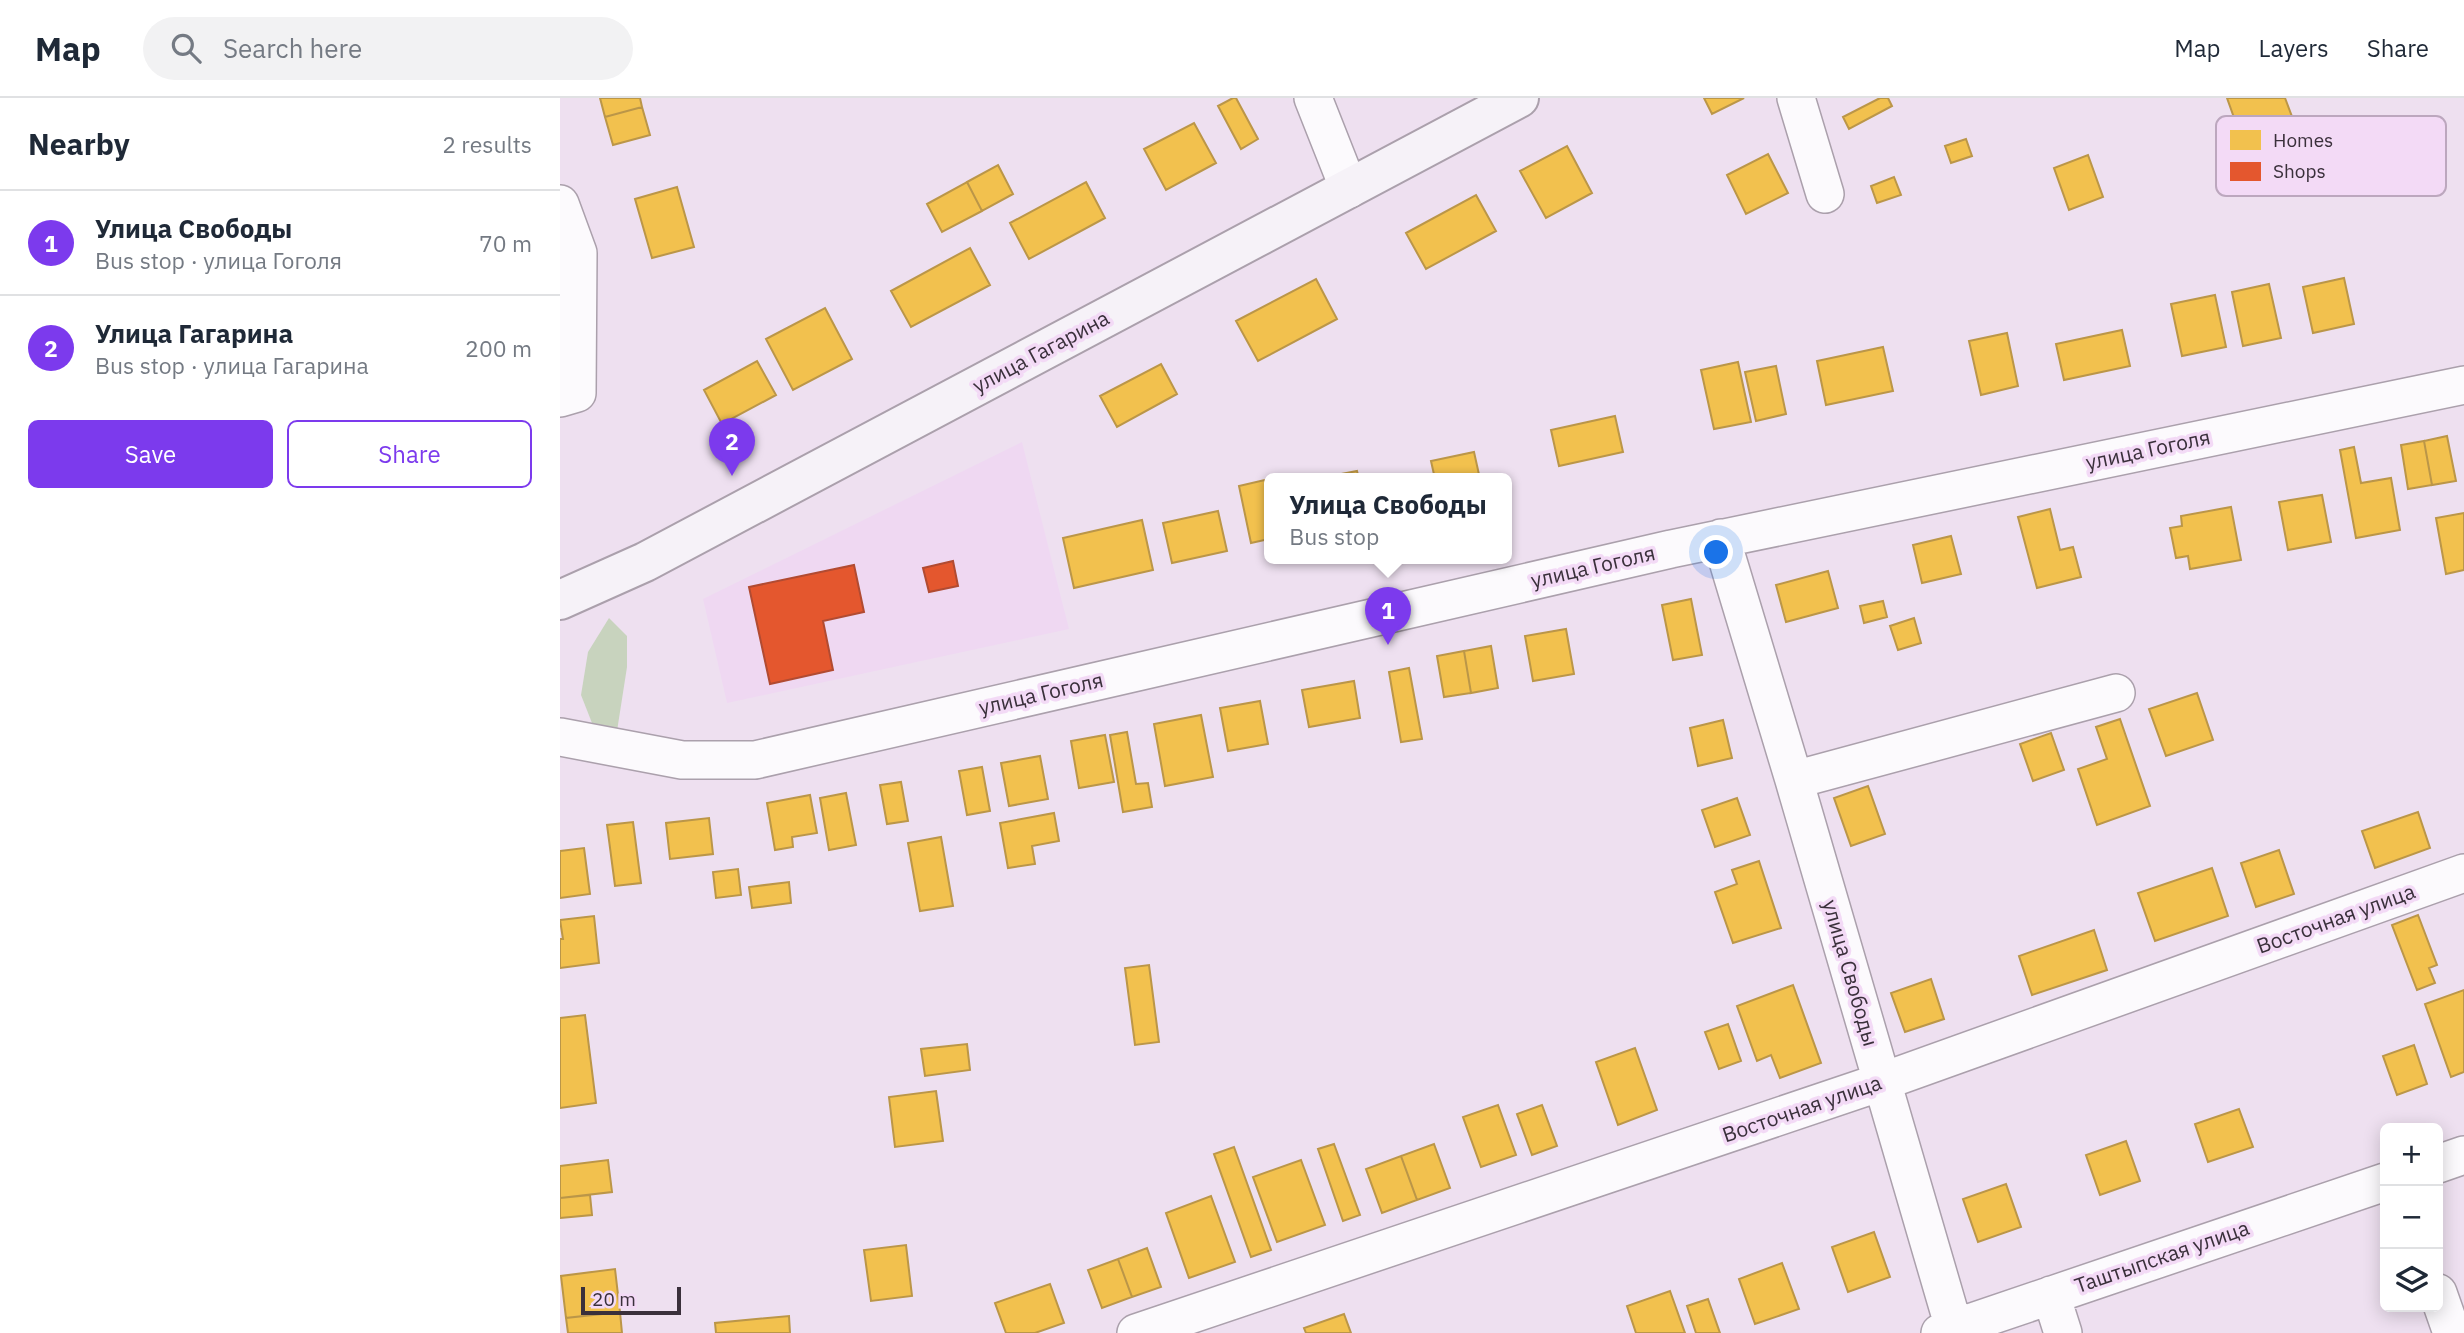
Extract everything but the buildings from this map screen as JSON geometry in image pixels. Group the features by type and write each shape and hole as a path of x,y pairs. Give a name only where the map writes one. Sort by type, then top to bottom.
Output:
{"street":[{"path":"1313,98 1349,189"},
{"name":"улица Гагарина","path":"560,600 645,562 1519,98"},
{"path":"1796,98 1825,194"},
{"path":"560,204 578,253 577,393 560,398"},
{"name":"улица Гоголя","path":"560,737 681,760 755,760 1721,538 2464,385"},
{"name":"улица Свободы","path":"1721,538 1881,1082 1947,1331"},
{"path":"1794,780 2116,692"},
{"name":"Восточная улица","path":"1136,1333 1881,1082 2464,873"},
{"path":"2443,1162 2464,1155"},
{"name":"Таштыпская улица","path":"1947,1331 2380,1184"},
{"path":"2051,1295 2063,1333"},
{"path":"2443,1307 2452,1333"}],"shaded area":[{"path":"1022,442 1069,629 727,703 703,599"}],"green space":[{"path":"609,618 627,636 627,667 617,731 592,723 581,695 588,652"}],"place":[{"name":"Улица Гагарина","path":"732,476"},
{"name":"Улица Свободы","path":"1388,645"}]}
